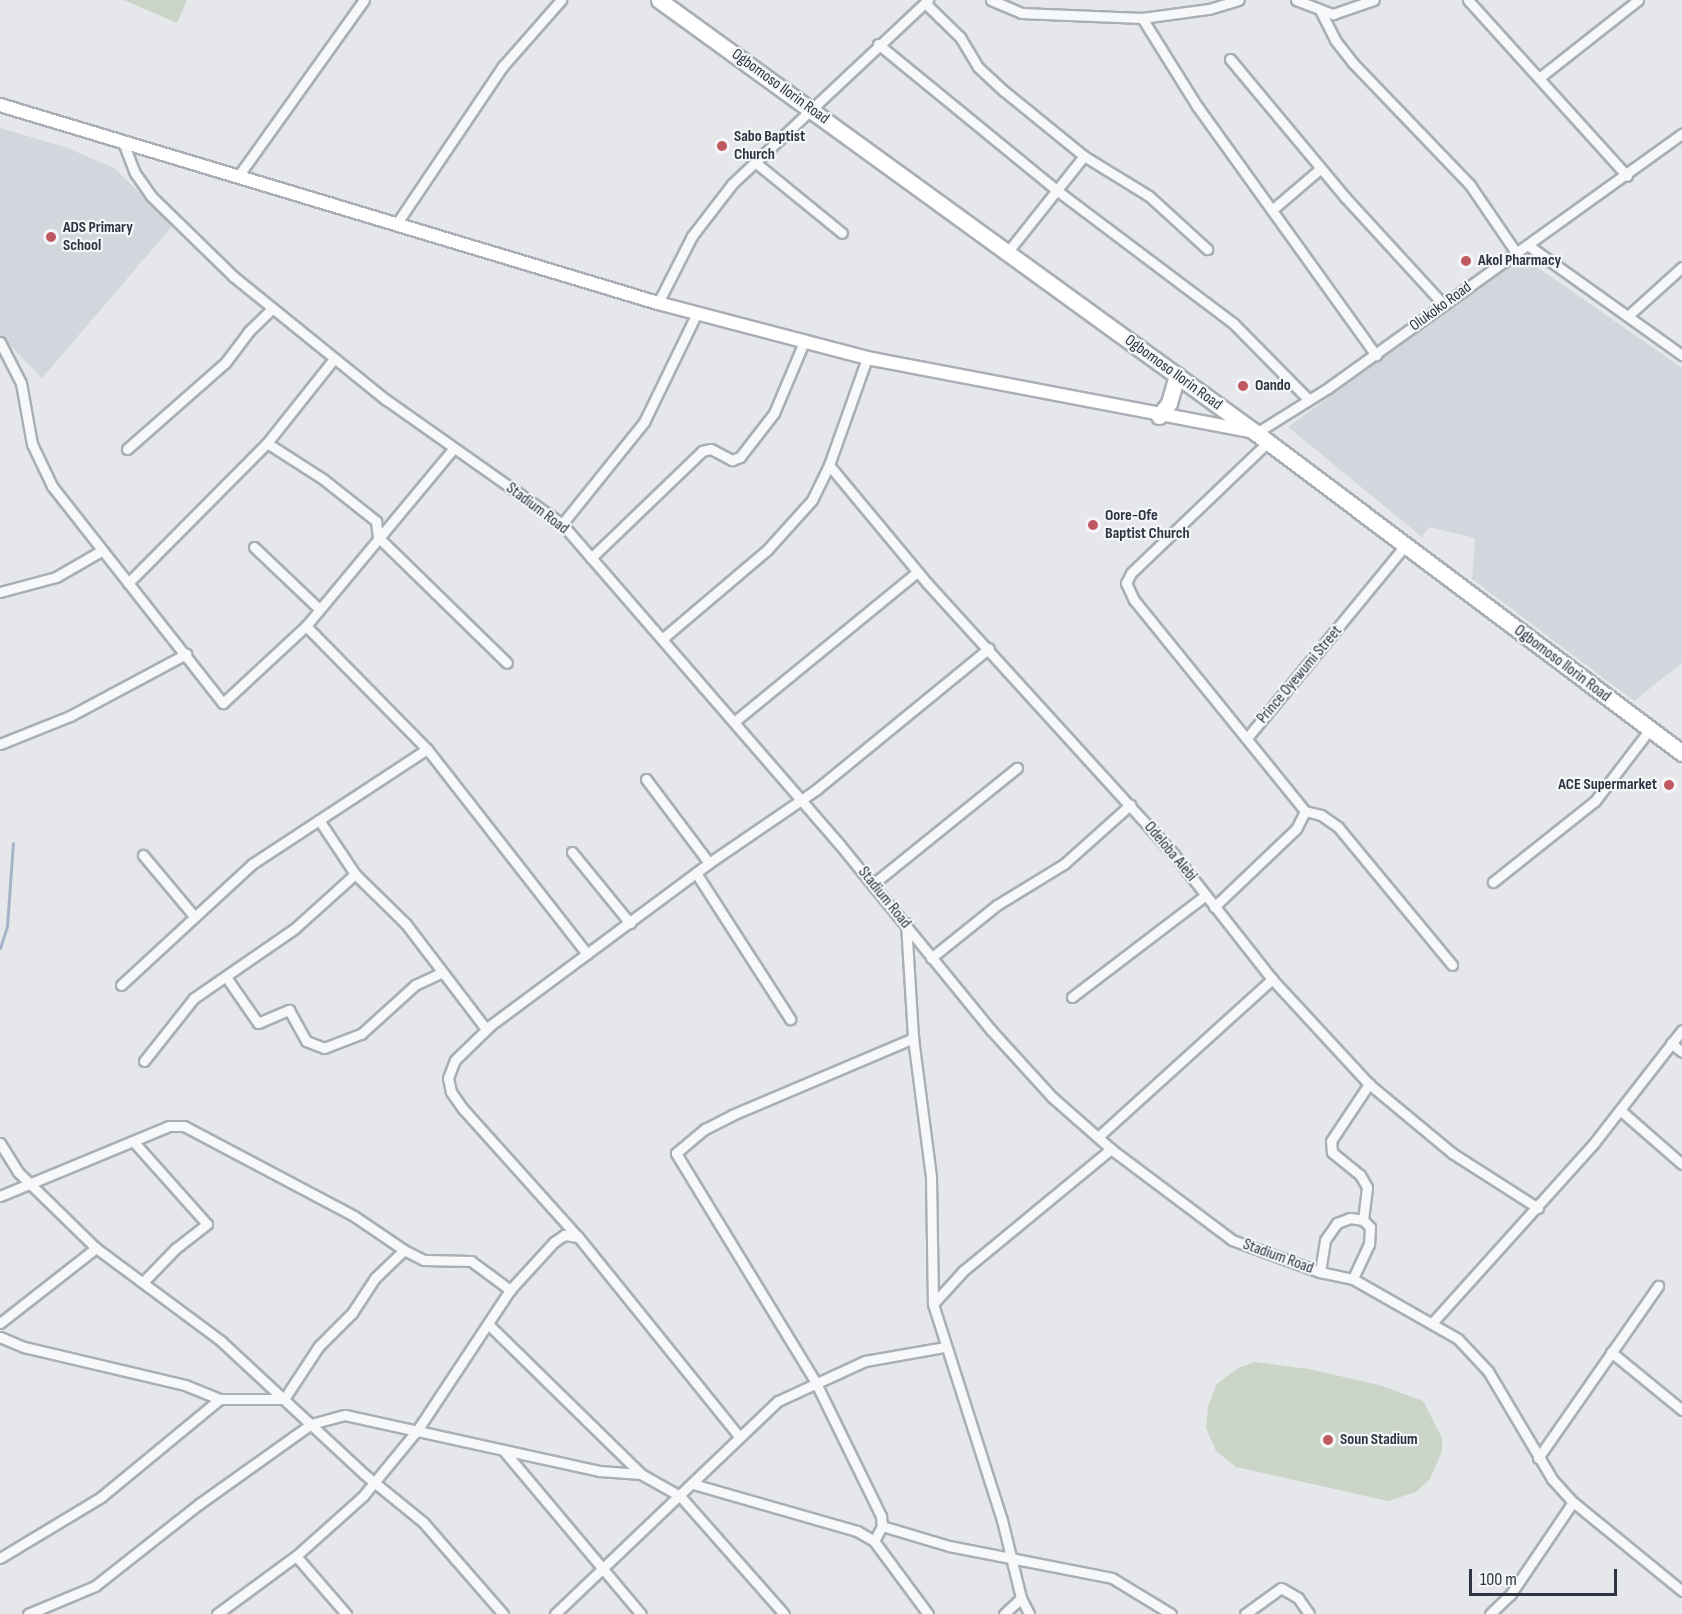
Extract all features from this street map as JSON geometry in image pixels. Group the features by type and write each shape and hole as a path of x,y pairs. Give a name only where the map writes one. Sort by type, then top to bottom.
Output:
{"highway":[{"name":"Ogbomoso Ilorin Road","path":"659,0 814,111 1006,254 1256,433 1404,547 1682,753"},
{"path":"1159,416 1169,403 1177,375"}],"main road":[{"path":"0,105 397,222 696,314 867,358 1256,433"}],"street":[{"path":"239,175 364,0"},
{"path":"397,222 503,66 561,0"},
{"path":"991,0 1021,13 1142,18 1209,9 1239,0"},
{"path":"1296,0 1321,12 1333,14 1374,0"},
{"path":"1468,0 1627,176"},
{"path":"1539,78 1638,0"},
{"path":"658,303 692,236 755,162 801,117 814,111 878,44 926,2 967,45 978,67 1084,156 1149,196 1207,249"},
{"path":"1321,12 1335,40 1353,63 1470,185 1517,254"},
{"path":"1142,18 1197,106 1376,355"},
{"path":"878,44 1055,189 1233,322 1307,398"},
{"path":"1230,59 1321,168 1443,304"},
{"name":"Olukoko Road","path":"1256,433 1376,355 1443,304 1529,246 1682,134"},
{"name":"Stadium Road","path":"123,142 135,173 151,196 272,309 333,360 453,449 562,524 800,798 1030,1074 1111,1149 1232,1240 1320,1272 1353,1279 1458,1339 1488,1371 1538,1458 1573,1502 1682,1591"},
{"path":"1006,254 1055,189 1084,156"},
{"path":"755,162 842,233"},
{"path":"1273,209 1321,168"},
{"path":"1529,246 1630,314 1682,355"},
{"path":"1630,314 1682,267"},
{"path":"127,449 225,363 248,332 272,309"},
{"path":"562,524 644,422 696,314"},
{"path":"0,342 21,383 39,463 101,551 186,654 220,701 226,702 306,626 453,449"},
{"path":"591,558 702,451 711,449 732,460 740,457 774,413 804,342"},
{"path":"662,639 792,526 812,500 830,465 867,358"},
{"path":"128,583 267,443 333,360"},
{"path":"267,443 323,479 376,521 378,537 507,663"},
{"path":"1247,738 1134,600 1126,583 1131,573 1268,443"},
{"name":"Odeloba Alebi","path":"830,465 917,572 1130,805 1206,895 1272,979 1369,1084 1452,1154 1538,1208"},
{"name":"Prince Oyewumi Street","path":"1305,811 1247,738 1404,547"},
{"path":"254,548 319,609"},
{"path":"0,592 56,577 101,551"},
{"path":"734,722 917,572"},
{"path":"306,626 427,749 587,954"},
{"path":"738,1434 578,1237 451,1092 447,1077 455,1060 486,1029 800,798 988,648"},
{"path":"0,744 70,716 186,654"},
{"path":"1493,882 1595,801 1650,729"},
{"path":"122,985 252,864 427,749"},
{"path":"873,884 1017,768"},
{"path":"646,779 709,863"},
{"path":"931,958 997,905 1064,864 1130,805"},
{"path":"1215,907 1296,829 1305,811 1321,815 1338,827 1452,965"},
{"path":"319,819 355,874 406,924 441,973 486,1029"},
{"path":"572,852 630,923"},
{"path":"143,855 194,916"},
{"path":"696,873 790,1019"},
{"path":"144,1061 184,1008 294,929 355,874"},
{"path":"1072,997 1206,895"},
{"path":"906,923 913,1038 931,1177 933,1304 1021,1598 1029,1614"},
{"path":"226,977 258,1023 289,1010 306,1041 324,1048 361,1034 415,985 441,973"},
{"path":"1099,1136 1272,979"},
{"path":"1432,1323 1538,1208 1620,1110 1682,1030"},
{"path":"873,1541 882,1526 881,1516 815,1381 676,1152 705,1129 732,1115 913,1038"},
{"path":"1671,1043 1682,1052"},
{"path":"1363,1220 1367,1187 1360,1175 1332,1152 1331,1141 1369,1084"},
{"path":"1620,1110 1682,1164"},
{"path":"0,1196 169,1126 184,1126 333,1205 404,1251 424,1260 471,1261 510,1290"},
{"path":"133,1141 207,1224 176,1248 143,1282"},
{"path":"0,1143 10,1162 30,1184 96,1248 221,1341 423,1522 503,1614"},
{"path":"933,1304 963,1271 1111,1149"},
{"path":"1320,1272 1325,1240 1337,1223 1350,1218 1363,1220 1370,1227 1369,1244 1353,1279"},
{"path":"217,1614 296,1556 376,1481 418,1429 510,1290 554,1242 564,1235 578,1237"},
{"path":"0,1323 96,1248"},
{"path":"284,1399 314,1352 352,1313 375,1278 404,1251"},
{"path":"1538,1458 1658,1286"},
{"path":"488,1324 641,1474 680,1496 784,1614"},
{"path":"0,1337 24,1347 185,1385 220,1399 284,1399"},
{"path":"555,1614 603,1566 693,1484 738,1434 778,1401 815,1381 865,1361 944,1347"},
{"path":"1611,1352 1682,1410"},
{"path":"0,1558 102,1497 220,1399"},
{"path":"28,1614 109,1577 198,1504 229,1486 311,1424 345,1415 418,1429 504,1451 599,1471 641,1474"},
{"path":"504,1451 641,1614"},
{"path":"693,1484 857,1531 873,1541 928,1614"},
{"path":"1490,1614 1510,1594 1573,1502"},
{"path":"882,1526 950,1546 1010,1555 1112,1578 1171,1614"},
{"path":"296,1556 346,1614"},
{"path":"1245,1614 1281,1588 1298,1598 1309,1614"},
{"path":"1004,1614 1021,1598"}],"shaded area":[{"path":"124,0 187,0 177,23"},
{"path":"0,128 65,147 114,168 173,225 42,378 0,335"},
{"path":"1523,257 1682,368 1682,663 1634,701 1472,579 1475,538 1429,527 1422,537 1288,427"},
{"path":"1255,1362 1309,1369 1379,1385 1423,1401 1442,1438 1442,1451 1430,1479 1416,1492 1388,1501 1236,1467 1216,1451 1206,1428 1208,1406 1217,1384 1238,1368"}],"waterway":[{"path":"0,948 7,926 13,843"}],"place":[{"name":"Sabo Baptist Church","path":"722,146"},
{"name":"ADS Primary School","path":"51,237"},
{"name":"Akol Pharmacy","path":"1466,261"},
{"name":"Oando","path":"1243,386"},
{"name":"Oore-Ofe Baptist Church","path":"1093,525"},
{"name":"ACE Supermarket","path":"1669,785"},
{"name":"Soun Stadium","path":"1328,1440"}]}
